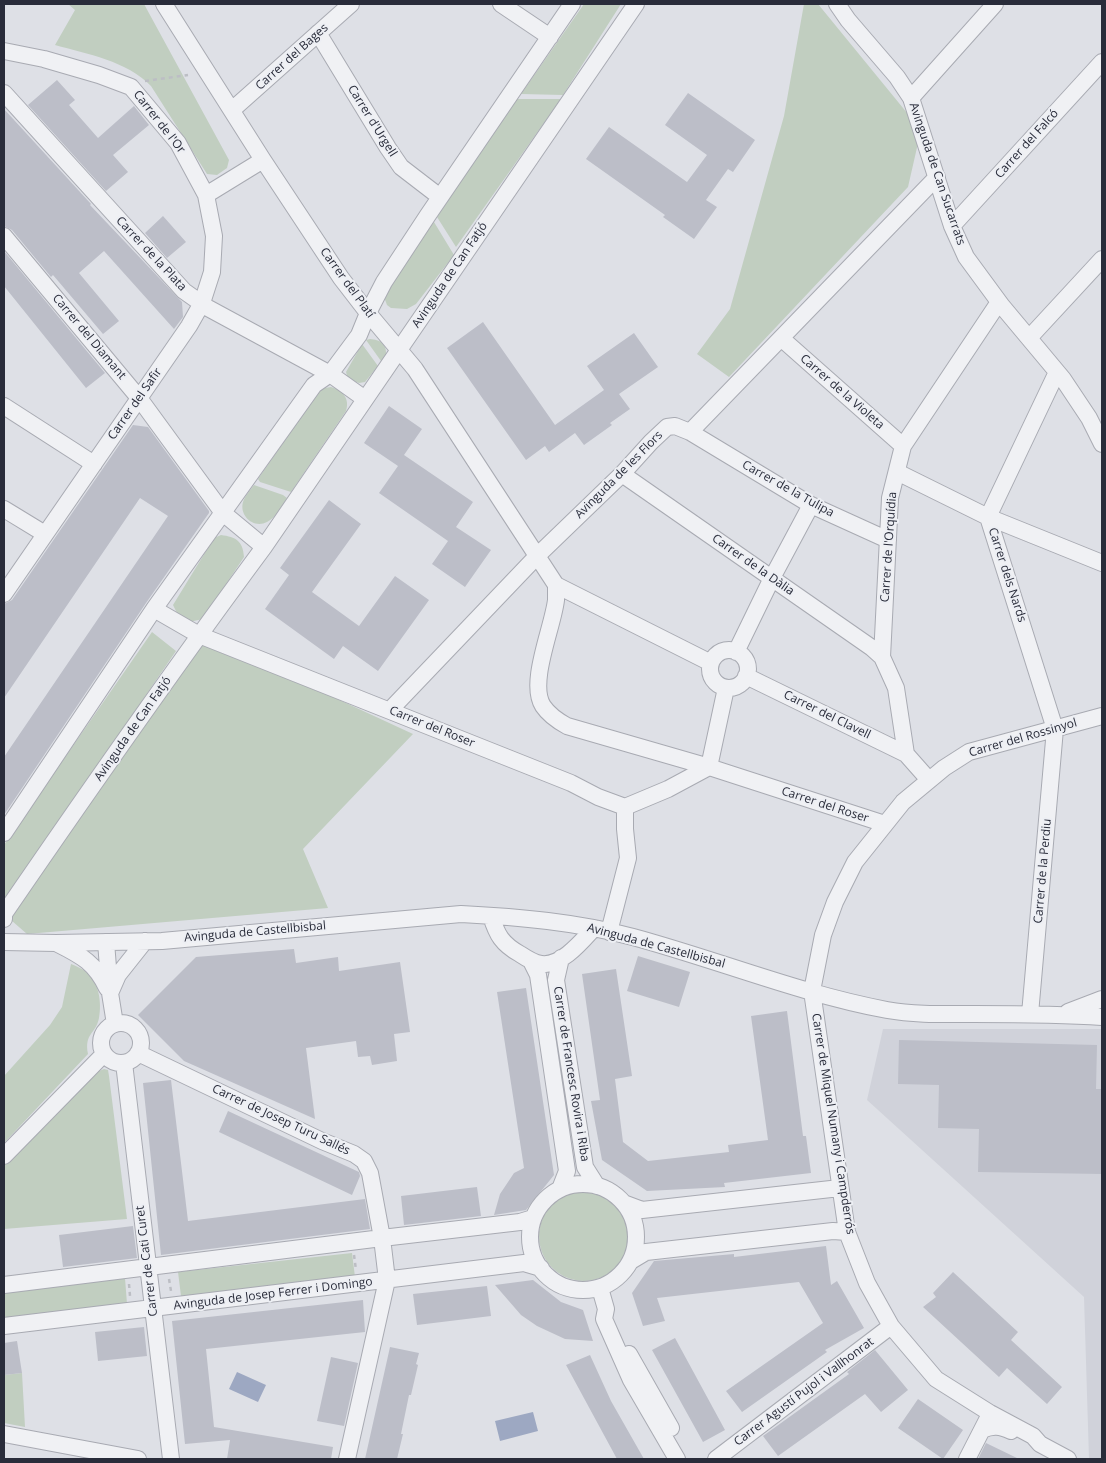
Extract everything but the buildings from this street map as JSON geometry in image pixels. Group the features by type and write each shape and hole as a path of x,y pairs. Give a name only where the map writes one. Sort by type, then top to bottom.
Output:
{"street":[{"name":"Carrer del Platí","path":"164,4 263,160 368,313 415,369 556,585"},
{"name":"Carrer del Bages","path":"232,110 351,4"},
{"path":"501,4 550,37"},
{"path":"4,833 154,609 314,385 330,374 359,335 382,284 572,4"},
{"name":"Avinguda de Can Fatjó","path":"4,916 199,634 264,547 636,4"},
{"name":"Avinguda de Can Sucarrats","path":"837,4 848,20 897,77 911,98 952,226 966,257 999,302 1057,372 1089,418 1102,444"},
{"path":"911,98 995,4"},
{"name":"Carrer d'Urgell","path":"318,33 401,166 440,197"},
{"name":"Carrer de l'Or","path":"4,51 44,59 99,75 131,87 178,143 206,195"},
{"name":"Carrer del Falcó","path":"952,226 1102,62"},
{"name":"Carrer de la Plata","path":"4,94 184,291 202,303 330,374 365,400"},
{"path":"206,195 263,160"},
{"path":"690,432 937,177"},
{"name":"Carrer del Safir","path":"4,594 189,326 202,303 212,272 214,236 206,195"},
{"name":"Carrer del Diamant","path":"4,236 139,398 223,513"},
{"path":"1029,338 1102,260"},
{"name":"Carrer de l'Orquídia","path":"906,754 896,688 882,657 890,498 903,446 999,302"},
{"name":"Carrer de la Violeta","path":"781,338 903,446"},
{"name":"Carrer dels Nards","path":"1056,729 988,516 1057,372"},
{"path":"4,406 94,464"},
{"name":"Avinguda de les Flors","path":"390,710 538,555 622,474 650,442 667,427 675,426 690,432"},
{"name":"Carrer de la Tulipa","path":"690,432 811,505 888,540"},
{"path":"897,472 988,516 1102,563"},
{"name":"Carrer de la Dàlia","path":"622,474 872,648 882,657"},
{"path":"736,652 772,578 811,505"},
{"path":"4,509 45,534"},
{"path":"223,513 264,547"},
{"path":"556,585 711,663"},
{"name":"Carrer del Roser","path":"556,585 556,600 540,670 538,690 543,706 554,718 567,726 709,767 885,824"},
{"name":"Carrer del Roser","path":"154,609 199,634 571,783 598,797 625,807"},
{"path":"723,651 736,652 745,660 748,666 746,676 739,686 726,688 719,686 713,680 710,670 711,663 723,651"},
{"name":"Carrer del Clavell","path":"746,676 906,754"},
{"path":"491,916 496,934 509,948 542,965 556,962 602,930 628,858 625,807 668,789 709,767 726,688"},
{"name":"Carrer del Rossinyol","path":"812,991 823,935 835,902 855,862 903,802 929,780 969,752 1102,716"},
{"name":"Carrer de la Perdiu","path":"1030,1014 1056,729"},
{"path":"906,754 929,780"},
{"name":"Avinguda de Castellbisbal","path":"4,942 145,941 461,914 491,916 574,924 632,937 852,1003 890,1010 941,1014 1064,1014 1102,1017"},
{"path":"110,993 118,975 145,941"},
{"path":"106,942 110,993 115,1024"},
{"path":"56,943 92,964 100,973 110,993"},
{"name":"Carrer de Francesc Rovira i Riba","path":"561,958 556,980 585,1167 598,1186"},
{"name":"Carrer de Francesc Rovira i Riba","path":"531,961 538,975 567,1171 560,1189"},
{"name":"Carrer de Miquel Numany i Campderrós","path":"812,991 846,1232 867,1283 891,1326 936,1379 990,1413 1033,1436 1040,1444"},
{"name":"Avinguda de Castellbisbal","path":"1064,1014 1102,999"},
{"path":"115,1024 126,1024 136,1031 140,1042 138,1053 124,1063 113,1061 104,1054 102,1036 105,1031 115,1024"},
{"name":"Carrer de Josep Turu Sallés","path":"138,1053 354,1154 364,1161 370,1173 382,1238 387,1280 347,1459"},
{"path":"4,1156 104,1054"},
{"name":"Carrer de Cati Curet","path":"124,1063 171,1459"},
{"path":"626,1204 635,1220 637,1233 636,1252 623,1274 600,1288 589,1291 570,1289 554,1282 535,1260 529,1235 533,1218 539,1208 552,1194 560,1189 578,1184 606,1188 626,1204 642,1210 840,1188"},
{"path":"4,1285 520,1222 533,1218"},
{"path":"631,1261 646,1252 833,1231 846,1232"},
{"name":"Avinguda de Josep Ferrer i Domingo","path":"4,1326 524,1263 541,1268"},
{"path":"600,1288 606,1309 604,1319 630,1380 676,1459"},
{"path":"606,1309 614,1314 624,1344 687,1459"},
{"name":"Carrer Agustí Pujol i Vallhonrat","path":"716,1459 891,1326"},
{"path":"967,1459 990,1413"},
{"name":"Carrer de Miquel Numany i Campderrós","path":"982,1430 991,1426 1004,1428 1068,1459"},
{"path":"4,1434 138,1459"}],"path":[{"path":"143,82 188,75"},
{"path":"352,1242 358,1283"},
{"path":"168,1265 172,1306"},
{"path":"128,1270 132,1310"}],"shaded area":[{"path":"883,1029 1102,1029 1102,1459 1089,1459 1084,1297 867,1100"}],"green space":[{"path":"68,4 144,4 229,160 227,168 217,175 207,174 151,86 141,77 119,64 55,45 75,10"},
{"path":"584,4 621,4 563,95 521,94"},
{"path":"804,4 818,4 921,130 908,187 729,377 697,354 730,309 784,116"},
{"path":"516,99 561,99 456,247 437,217"},
{"path":"434,222 454,255 416,304 407,309 391,308 387,305 384,297 395,275"},
{"path":"366,340 380,341 384,345 386,355 381,361"},
{"path":"362,344 378,366 365,382 359,383 348,379 346,372"},
{"path":"331,387 339,390 346,399 346,411 291,492 260,482 258,479 319,391"},
{"path":"254,485 287,498 273,518 262,524 249,520 243,512 243,502"},
{"path":"221,535 238,541 242,547 244,557 203,619 189,622 178,615 173,605 214,538"},
{"path":"152,632 176,651 4,903 4,845"},
{"path":"199,635 413,734 303,849 328,908 27,934 4,914"},
{"path":"71,964 90,975 98,992 99,1018 89,1038 88,1054 4,1143 4,1076 50,1025 62,1007"},
{"path":"104,1069 108,1070 109,1076 127,1219 4,1229 4,1165 92,1074"},
{"path":"584,1191 601,1194 616,1204 626,1219 629,1236 626,1253 616,1268 601,1278 584,1281 567,1278 552,1268 542,1253 539,1236 542,1219 552,1204 567,1194"},
{"path":"352,1253 355,1277 181,1296 178,1272"},
{"path":"125,1278 127,1304 4,1318 4,1292"},
{"path":"22,1373 25,1427 4,1423 4,1375"}],"water":[{"path":"237,1372 266,1385 258,1402 229,1389"},
{"path":"533,1412 538,1431 500,1441 495,1421"}]}
